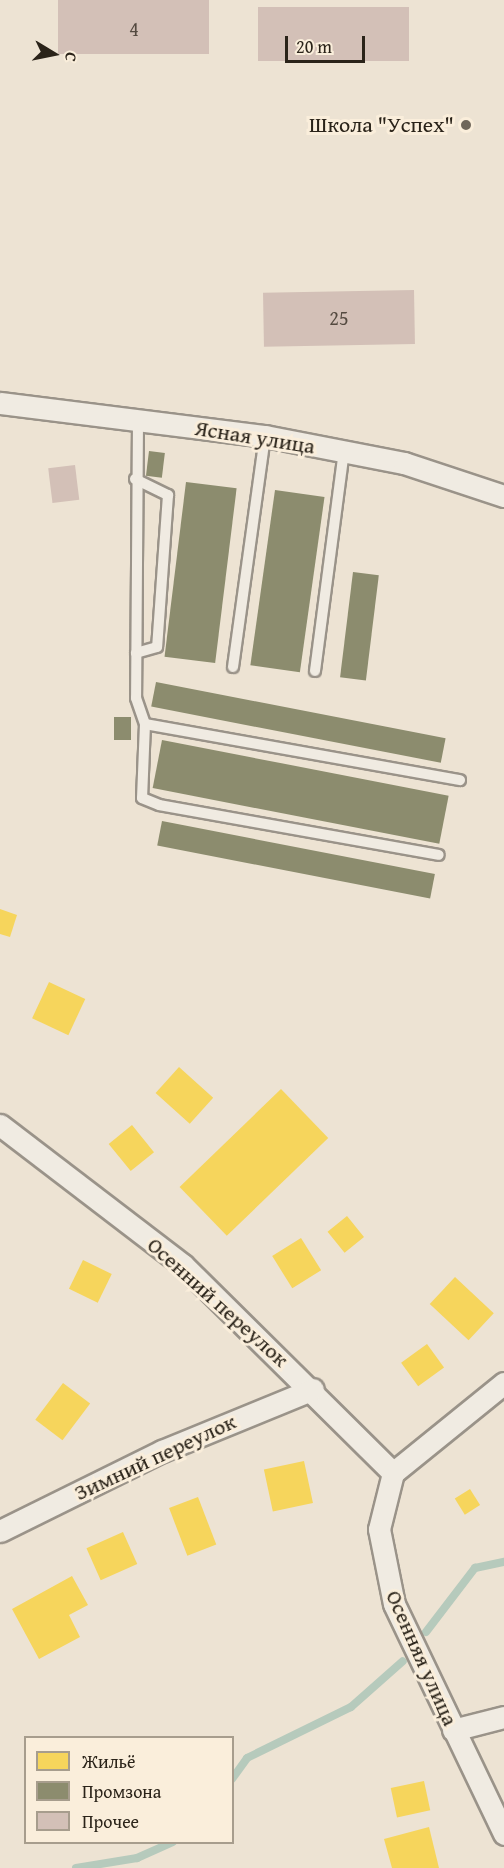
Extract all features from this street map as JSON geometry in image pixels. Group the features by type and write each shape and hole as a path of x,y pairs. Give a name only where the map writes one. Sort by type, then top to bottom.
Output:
{"street":[{"name":"Ясная улица","path":"0,403 45,405 138,421 265,436 404,463 504,496"},
{"name":"Осенний переулок","path":"0,1125 183,1265 313,1389 393,1473"},
{"path":"393,1473 504,1383"},
{"name":"Зимний переулок","path":"0,1530 162,1451 313,1389"},
{"name":"Осенняя улица","path":"393,1473 379,1529 384,1565 394,1604 504,1834"},
{"path":"453,1730 504,1717"}],"lane":[{"path":"138,421 135,479 136,698 145,723 142,798 145,802 439,855"},
{"path":"233,667 265,436"},
{"path":"315,671 344,451"},
{"path":"135,479 168,495 157,647 136,653"},
{"path":"145,723 460,780"}],"building: Жильё":[{"path":"0,909 17,915 10,937 0,934"},
{"path":"49,982 85,999 68,1035 32,1018"},
{"path":"179,1067 213,1098 190,1124 156,1093"},
{"path":"281,1089 328,1138 227,1236 180,1187"},
{"path":"132,1125 154,1152 131,1171 109,1144"},
{"path":"347,1216 364,1237 345,1253 328,1232"},
{"path":"301,1238 321,1270 292,1288 272,1256"},
{"path":"83,1260 112,1274 98,1303 69,1289"},
{"path":"455,1277 494,1313 469,1340 430,1304"},
{"path":"427,1344 444,1367 418,1386 401,1363"},
{"path":"63,1383 90,1403 62,1440 35,1420"},
{"path":"304,1461 313,1503 273,1512 264,1470"},
{"path":"470,1489 480,1505 465,1515 455,1499"},
{"path":"198,1497 216,1545 187,1556 169,1508"},
{"path":"123,1532 137,1564 101,1580 86,1548"},
{"path":"72,1576 88,1605 69,1615 80,1637 39,1659 12,1609"},
{"path":"424,1781 430,1810 397,1817 391,1788"},
{"path":"429,1827 439,1868 392,1868 384,1839"}],"building: Промзона":[{"path":"149,451 165,453 162,478 146,476"},
{"path":"186,482 237,488 215,663 165,657"},
{"path":"275,490 325,497 300,672 250,665"},
{"path":"353,572 379,575 366,680 340,677"},
{"path":"156,682 446,738 441,763 151,707"},
{"path":"114,717 131,717 131,740 114,740"},
{"path":"162,740 449,796 439,844 153,788"},
{"path":"162,821 435,874 430,899 157,846"}],"building: Прочее":[{"path":"58,0 209,0 209,54 58,54"},
{"path":"258,7 409,7 409,61 258,61"},
{"path":"414,290 415,344 264,347 263,293"},
{"path":"75,465 79,500 52,503 48,468"}],"waterway":[{"path":"426,1632 475,1568 504,1562"},
{"path":"234,1776 247,1758 351,1707 403,1661"},
{"path":"76,1868 137,1858 168,1844"}],"place":[{"name":"Школа \"Успех\"","path":"466,125"}]}
